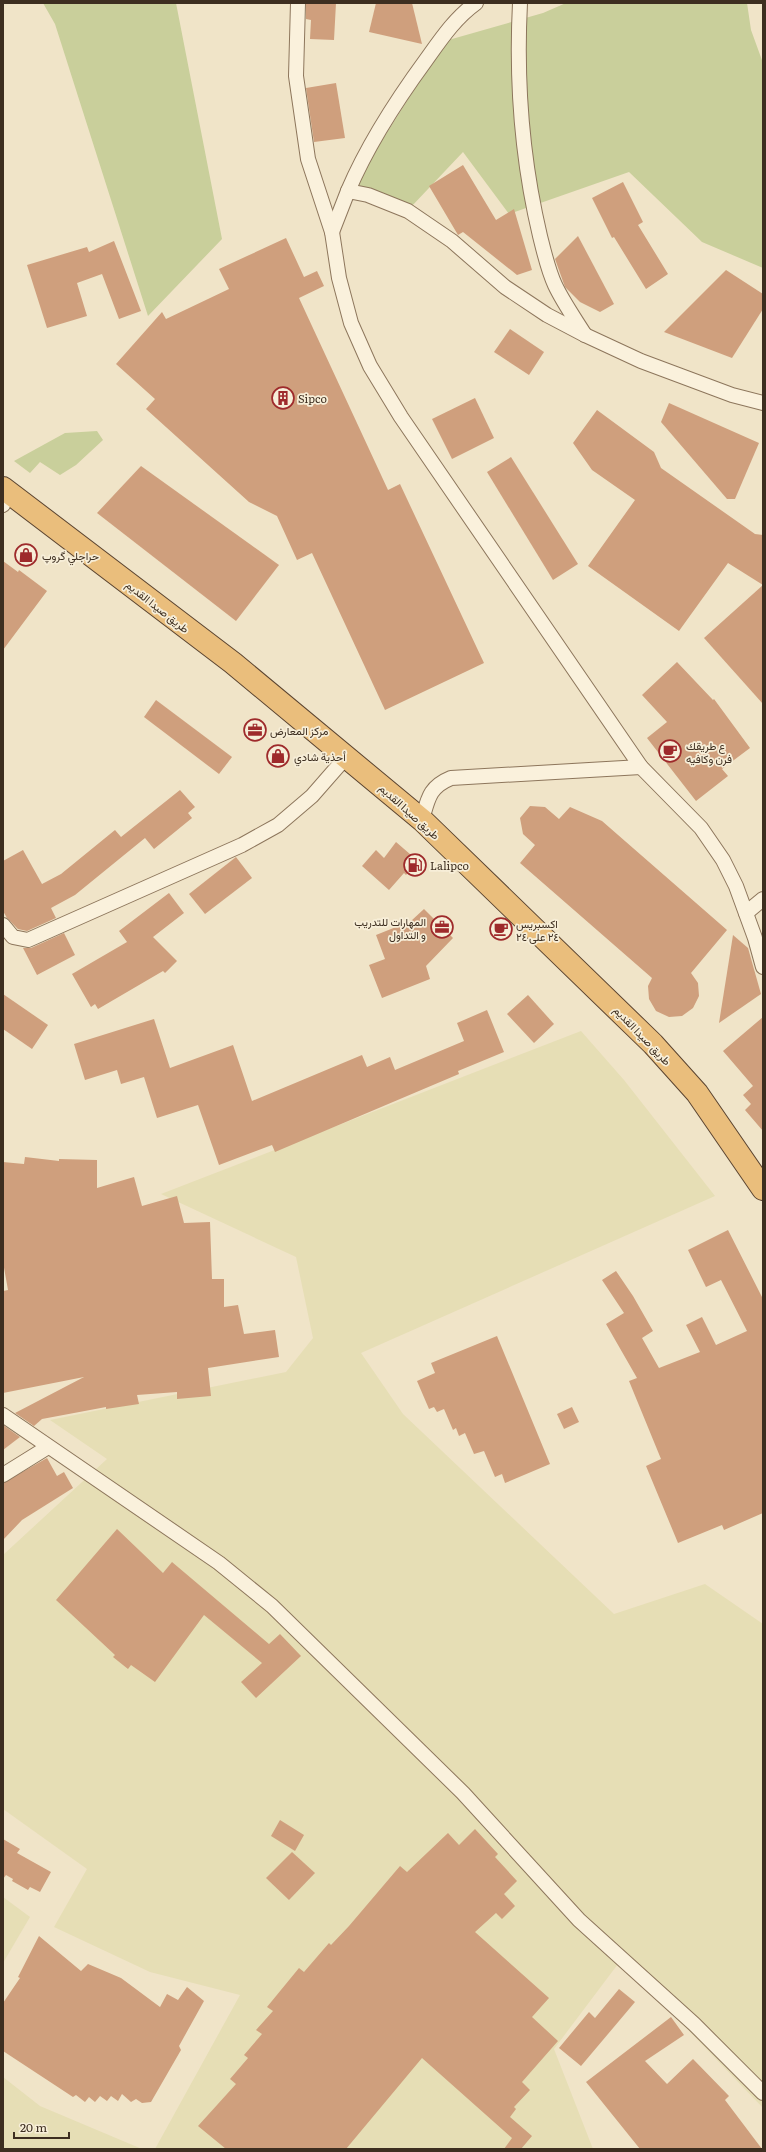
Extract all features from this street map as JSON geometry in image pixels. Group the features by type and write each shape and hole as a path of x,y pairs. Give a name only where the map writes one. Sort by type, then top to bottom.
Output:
{"highway":[{"name":"طريق صيدا القديم","path":"5,495 233,663 347,756 422,820 653,1044 697,1093 763,1189"}],"street":[{"path":"298,3 296,76 308,159 332,232 338,278 351,323 370,366 402,417 641,767 705,834 723,860 736,886 763,967"},
{"path":"332,232 361,160 400,97 452,24 476,3"},
{"path":"520,3 518,45 520,99 532,198 545,254 555,285 585,335"},
{"path":"348,190 368,195 408,211 452,241 505,287 547,315 585,335 648,363 732,395 763,403"},
{"path":"3,925 12,936 28,940 242,845 278,825 312,796 347,756"},
{"path":"422,820 429,794 440,784 451,778 641,767"},
{"path":"746,913 763,899"},
{"path":"3,1415 219,1563 272,1606 463,1793 578,1920 689,2019 763,2093"},
{"path":"3,1475 48,1447"}],"shaded area":[{"path":"581,1031 624,1080 715,1196 361,1353 403,1414 614,1614 705,1584 763,1624 763,2108 621,1960 554,2049 593,2149 155,2149 240,1995 150,1972 54,1927 87,1869 3,1809 3,1555 107,1459 50,1420 286,1372 313,1338 296,1257 161,1194"},
{"path":"3,1897 30,1917 3,1963"},
{"path":"3,2077 40,2106 142,2149 3,2149"}],"green space":[{"path":"43,3 176,3 222,239 148,316 55,24"},
{"path":"566,3 747,3 751,30 763,63 763,268 702,242 629,172 509,214 463,152 411,207 348,194 445,41 543,13"},
{"path":"97,431 103,440 76,465 60,475 40,462 30,473 14,461 65,433"}],"building":[{"path":"306,3 336,3 334,40 310,39 311,20 306,19"},
{"path":"376,3 412,3 422,44 369,32"},
{"path":"336,83 345,138 314,142 306,88"},
{"path":"463,165 496,220 514,209 532,270 517,275 463,232 458,235 429,186"},
{"path":"623,182 643,222 638,225 668,274 646,289 614,237 612,238 592,198"},
{"path":"578,236 614,304 600,312 580,302 565,287 555,259"},
{"name":"Sipco","path":"286,238 304,277 317,271 324,286 299,298 388,490 400,484 484,663 385,710 312,553 297,560 277,516 249,502 146,409 155,399 116,364 162,312 166,319 229,289 219,269"},
{"path":"114,241 141,311 119,319 102,274 77,283 87,316 47,328 27,265 87,247 89,252"},
{"path":"726,270 763,294 763,309 732,358 664,332"},
{"path":"510,329 544,352 529,375 494,352"},
{"path":"475,398 494,438 452,459 432,419"},
{"path":"669,403 759,443 735,499 727,499 661,422"},
{"path":"597,410 654,452 661,468 755,534 763,535 763,585 728,563 679,631 588,566 635,500 592,470 573,443"},
{"path":"511,457 578,564 553,580 487,472"},
{"path":"141,466 279,565 236,621 97,513"},
{"path":"3,561 18,572 19,570 47,591 3,650"},
{"path":"763,585 763,704 704,638"},
{"path":"677,662 713,700 714,699 750,748 722,769 728,776 696,801 647,738 667,722 642,695"},
{"path":"156,700 232,757 219,774 144,717"},
{"path":"180,790 195,807 188,813 192,818 154,849 145,838 75,895 51,908 56,918 27,931 18,929 7,918 3,911 3,861 23,850 42,884 61,874 115,830 121,837"},
{"path":"530,806 545,807 559,819 570,807 602,821 727,930 691,973 698,983 699,996 693,1008 682,1016 669,1017 656,1011 649,999 648,986 652,978 520,863 535,845 523,834 520,818"},
{"path":"396,842 418,861 406,875 404,873 389,890 362,866 376,850 384,858"},
{"path":"236,857 252,878 205,914 189,894"},
{"path":"169,893 184,913 153,937 177,961 165,973 163,971 98,1009 95,1004 91,1007 72,974 127,942 119,931"},
{"path":"424,909 453,938 426,966 430,979 382,998 369,965 385,959 376,935 411,921"},
{"path":"64,933 75,955 37,975 23,948 31,948"},
{"path":"733,935 748,948 761,994 719,1023"},
{"path":"3,994 48,1025 32,1049 3,1029"},
{"path":"528,995 554,1024 534,1043 507,1014"},
{"path":"487,1010 504,1052 458,1071 459,1074 275,1152 272,1145 219,1165 198,1105 157,1118 144,1077 121,1084 117,1070 85,1080 74,1044 154,1019 170,1068 233,1045 252,1101 362,1055 367,1067 390,1057 395,1070 464,1041 457,1023"},
{"path":"763,1017 763,1131 745,1110 751,1104 743,1095 753,1086 723,1051"},
{"path":"25,1157 59,1161 59,1159 97,1160 97,1188 134,1177 142,1206 177,1196 184,1223 210,1222 212,1279 224,1279 224,1307 238,1305 244,1334 275,1330 279,1357 208,1368 211,1396 177,1399 177,1392 137,1395 139,1404 106,1409 106,1407 42,1419 34,1426 15,1413 84,1377 3,1393 3,1291 8,1290 3,1262 3,1162 24,1164"},
{"path":"728,1230 763,1299 763,1513 724,1530 722,1525 678,1543 646,1466 661,1459 629,1381 637,1378 606,1324 624,1313 602,1280 616,1271 633,1296 653,1331 642,1338 659,1368 700,1352 686,1325 702,1317 716,1345 747,1331 721,1280 706,1287 688,1250"},
{"path":"497,1336 550,1464 505,1483 502,1474 495,1477 484,1451 474,1454 465,1433 459,1436 456,1428 453,1430 444,1409 437,1412 434,1407 429,1409 417,1381 435,1373 431,1363"},
{"path":"572,1407 579,1422 564,1429 557,1414"},
{"path":"3,1425 20,1437 3,1450"},
{"path":"47,1458 57,1476 64,1472 73,1488 22,1520 3,1540 3,1483"},
{"path":"117,1529 163,1573 172,1562 269,1644 280,1634 301,1656 256,1698 241,1682 262,1663 204,1615 155,1682 131,1665 128,1669 113,1657 115,1655 56,1600"},
{"path":"280,1820 304,1835 295,1851 271,1836"},
{"path":"475,1829 498,1854 495,1857 517,1881 504,1894 515,1906 502,1919 496,1913 475,1932 549,1998 532,2017 558,2041 522,2082 530,2090 514,2107 516,2109 510,2117 532,2136 521,2149 504,2149 512,2138 422,2058 346,2149 226,2149 198,2126 236,2084 230,2079 248,2058 244,2055 262,2034 256,2030 273,2011 267,2007 299,1968 304,1972 329,1943 331,1945 400,1866 407,1872 448,1833 459,1845"},
{"path":"3,1839 20,1849 17,1853 51,1872 40,1892 30,1887 28,1890 12,1881 13,1879 6,1875 3,1879"},
{"path":"292,1852 315,1873 289,1900 266,1878"},
{"path":"39,1936 81,1971 88,1964 121,1978 160,2007 167,1994 178,2000 187,1987 204,2001 179,2046 181,2050 151,2102 142,2103 136,2099 131,2102 122,2094 118,2101 111,2096 107,2101 100,2096 95,2102 89,2097 85,2102 76,2095 73,2097 3,2051 3,2003 20,1978 18,1977"},
{"path":"619,1989 635,2002 581,2066 559,2048 589,2012 595,2018"},
{"path":"671,2017 684,2035 645,2061 667,2084 693,2059 729,2096 725,2100 762,2149 640,2149 586,2082"}],"place":[{"name":"Sipco","path":"283,398"},
{"name":"حراجلي گروپ","path":"26,555"},
{"name":"مركز المعارض","path":"255,730"},
{"name":"ع طريقك فرن وكافيه","path":"670,751"},
{"name":"أحذية شادي","path":"278,756"},
{"name":"Lalipco","path":"415,865"},
{"name":"المهارات للتدريب و التداول","path":"442,927"},
{"name":"اكسبريس ٢٤ على ٢٤","path":"501,929"}]}
